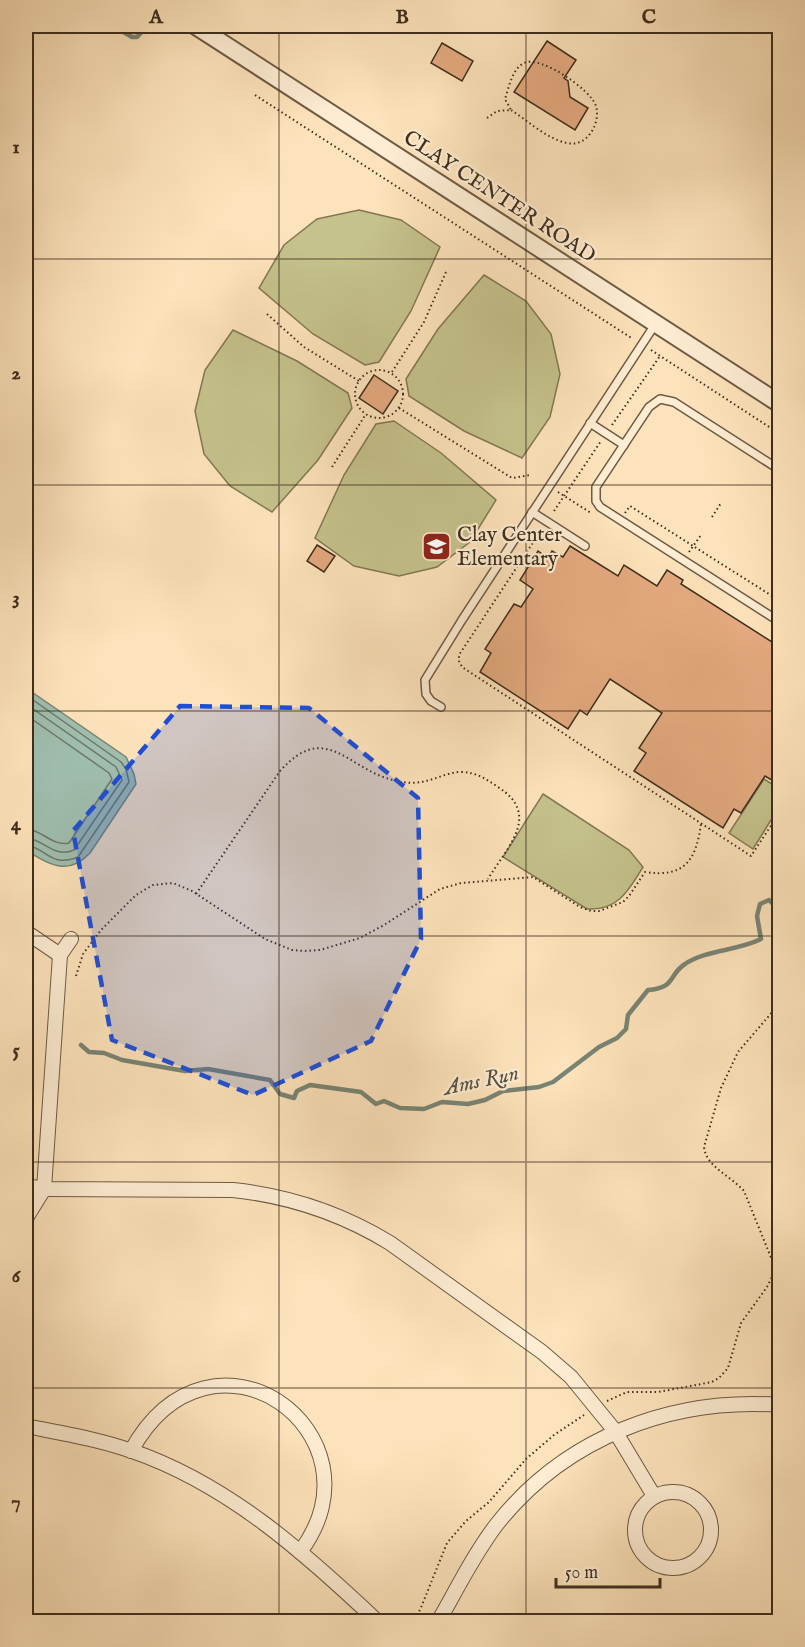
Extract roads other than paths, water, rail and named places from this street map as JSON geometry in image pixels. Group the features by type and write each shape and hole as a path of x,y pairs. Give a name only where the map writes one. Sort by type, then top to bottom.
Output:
{"street":[{"name":"CLAY CENTER ROAD","path":"196,26 780,404"},
{"path":"26,932 60,955"},
{"path":"26,1218 44,1189 60,955 71,939"},
{"path":"26,1186 44,1189 233,1190 261,1193 299,1202 338,1215 364,1227 390,1243 542,1352 571,1377 615,1431 654,1497"},
{"path":"131,1451 152,1419 174,1400 193,1391 237,1386 273,1396 288,1408 312,1437 320,1455 323,1472 325,1489 317,1525 300,1552"},
{"path":"438,1622 483,1544 540,1478 570,1457 615,1431 644,1421 711,1407 750,1403 780,1405"},
{"path":"26,1426 78,1436 131,1451 203,1483 254,1515 300,1552 378,1622"},
{"path":"667,1492 680,1492 692,1497 702,1505 709,1516 711,1529 709,1542 702,1554 692,1562 680,1567 668,1567 647,1558 640,1548 635,1525 645,1504 654,1497 667,1492"}],"lane":[{"path":"441,707 431,701 426,694 425,680 656,323"},
{"path":"780,470 674,402 660,399 650,407 596,487 595,494 600,507 620,521 780,622"},
{"path":"590,423 624,445"},
{"path":"532,512 585,546"}],"water":[{"path":"26,688 126,757 134,774 136,784 90,853 74,865 58,866 26,850"}],"waterway":[{"path":"113,26 132,37 137,37 147,26"},
{"name":"Ams Run","path":"81,1045 89,1052 104,1053 122,1060 185,1071 208,1069 270,1080 280,1094 294,1098 297,1091 310,1085 361,1092 376,1104 384,1101 400,1108 424,1109 442,1102 468,1104 485,1100 503,1091 539,1087 553,1082 599,1047 617,1038 626,1029 628,1015 648,990 668,984 685,964 702,956 761,939 757,916 760,904 769,900 780,911"}],"place":[{"name":"Clay Center Elementary","path":"436,546"}]}
